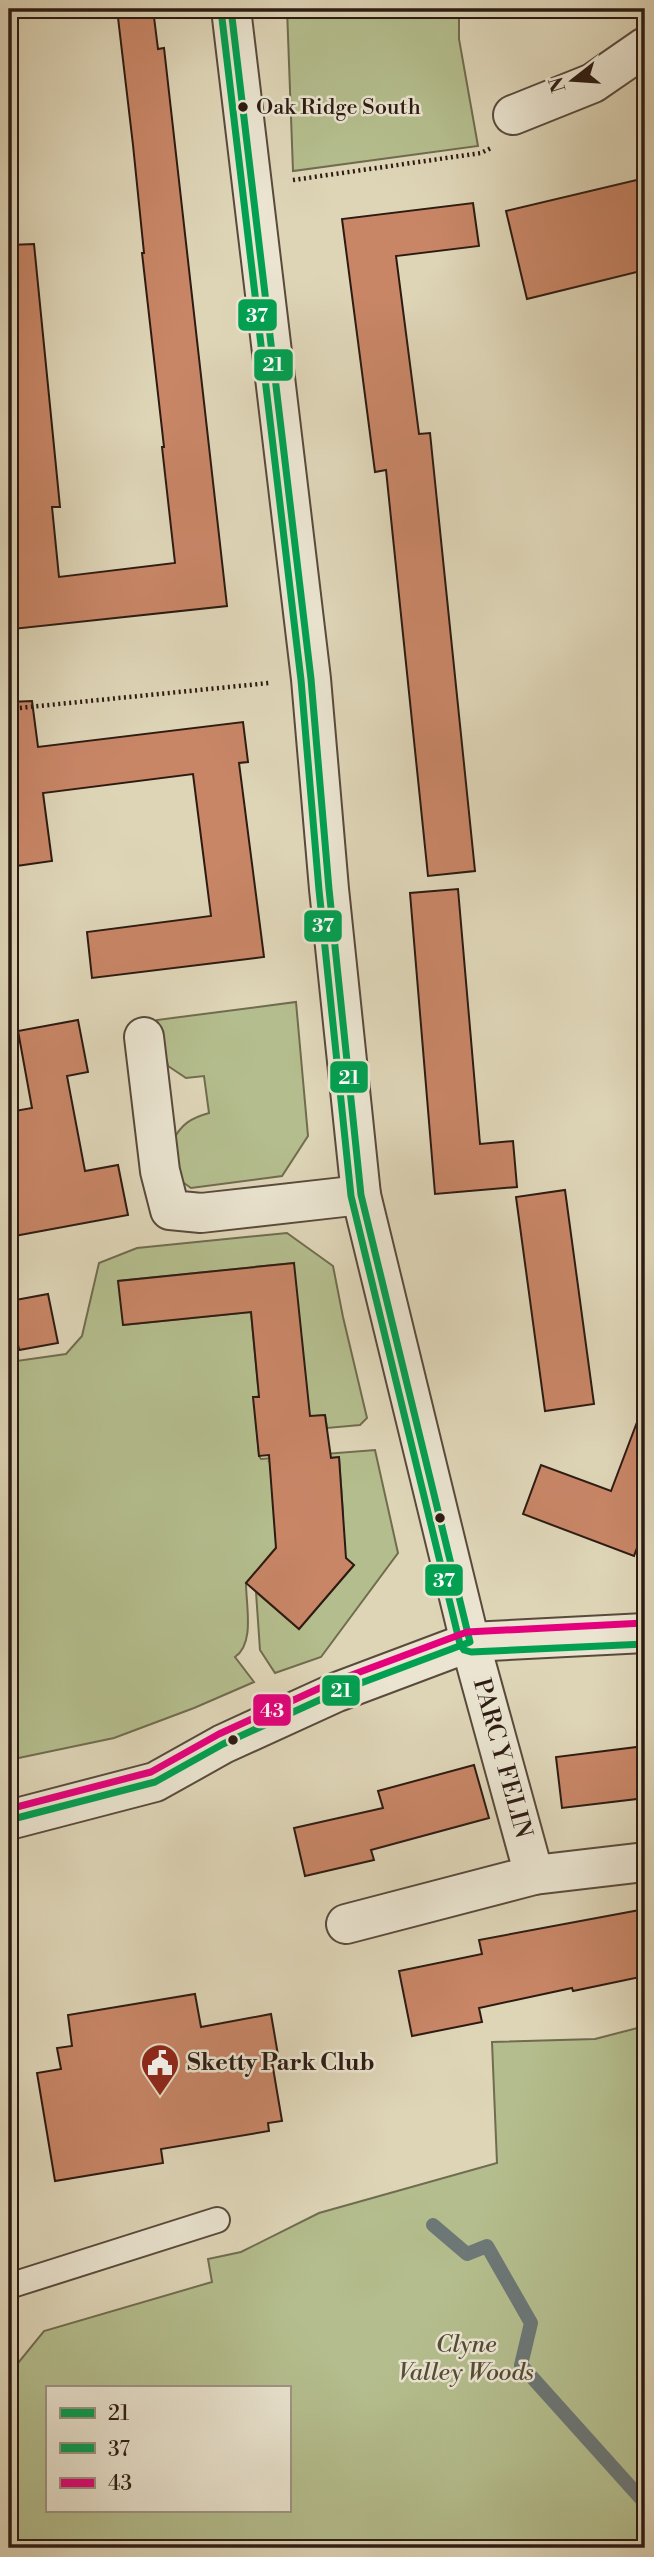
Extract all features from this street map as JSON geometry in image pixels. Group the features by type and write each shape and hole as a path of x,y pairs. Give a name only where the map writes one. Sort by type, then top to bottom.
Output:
{"street":[{"name":"PARC Y FELIN","path":"232,9 311,679 329,889 361,1195 470,1642 534,1875"},
{"path":"513,115 593,83 645,47"},
{"path":"144,1037 160,1171 170,1210 201,1213 361,1195"},
{"path":"9,1820 155,1782 223,1744 337,1692 470,1642 645,1633"},
{"path":"346,1924 534,1875 645,1862"}],"lane":[{"path":"9,2287 217,2220"}],"path":[{"path":"254,185 481,153"},
{"path":"9,709 311,679"}],"green space":[{"path":"287,9 459,9 459,39 478,146 293,171"},
{"path":"296,1002 308,1136 282,1176 191,1188 181,1181 172,1142 187,1123 209,1113 204,1076 186,1078 168,1066 157,1020"},
{"path":"287,1233 333,1266 367,1418 360,1425 327,1428 325,1415 306,1417 304,1392 254,1397 259,1456 261,1459 375,1450 398,1553 321,1657 275,1673 260,1650 256,1592 299,1629 354,1565 300,1519 246,1583 247,1633 241,1651 235,1657 254,1682 114,1738 9,1760 9,1362 66,1354 82,1336 99,1263 137,1248","holes":["294,1263 258,1385 251,1312 124,1325 119,1281","339,1457 343,1513 270,1462"]},
{"name":"Clyne Valley Woods","path":"645,2026 645,2548 9,2548 9,2374 44,2331 212,2282 208,2259 241,2252 319,2213 497,2163 492,2042 595,2039"}],"building":[{"path":"117,9 153,9 158,49 164,48 227,606 13,629 9,594 9,584 14,583 9,527 9,245 34,244 60,507 52,507 59,577 175,563"},
{"path":"645,178 645,270 527,299 506,211"},
{"path":"473,203 479,246 396,256 419,434 430,433 475,871 428,876 386,470 375,472 342,219"},
{"path":"32,701 38,747 243,722 248,762 239,763 264,957 92,978 87,932 211,916 193,774 43,793 52,861 9,867 9,702"},
{"path":"458,889 480,1144 513,1141 517,1187 435,1194 410,893"},
{"path":"78,1020 88,1072 67,1076 85,1171 118,1165 128,1215 9,1237 9,1112 32,1108 18,1031"},
{"path":"565,1190 594,1404 545,1411 516,1197"},
{"path":"294,1263 310,1416 325,1415 331,1458 339,1457 346,1558 354,1565 299,1629 246,1583 276,1548 269,1455 259,1456 253,1397 259,1397 251,1312 123,1325 118,1281"},
{"path":"48,1294 58,1343 19,1350 10,1301"},
{"path":"642,1409 645,1410 645,1526 634,1556 523,1514 541,1465 611,1491"},
{"path":"645,1746 645,1798 562,1808 556,1757"},
{"path":"474,1765 489,1818 371,1850 374,1860 305,1876 294,1828 383,1808 378,1791"},
{"path":"645,1909 645,1976 479,2008 482,2022 412,2036 399,1971 482,1954 479,1940"},
{"name":"Sketty Park Club","path":"195,1994 201,2027 271,2014 278,2055 271,2056 282,2121 268,2123 269,2131 161,2149 163,2163 55,2181 37,2073 61,2069 57,2048 72,2046 68,2015"}],"waterway":[{"path":"433,2225 467,2254 487,2246 531,2323 521,2365 645,2503"}],"transit line":[{"name":"21","path":"9,1820 155,1782 223,1744 337,1692 470,1642 361,1195 329,889 311,679 231,9"},
{"name":"37","path":"221,10 301,680 319,890 351,1196 460,1644 464,1650 471,1652 645,1644"},
{"name":"43","path":"9,1809 151,1772 219,1734 333,1682 467,1632 644,1623"}],"place":[{"name":"Oak Ridge South","path":"243,107"},
{"name":"Sketty Park Club","path":"160,2097"}]}
